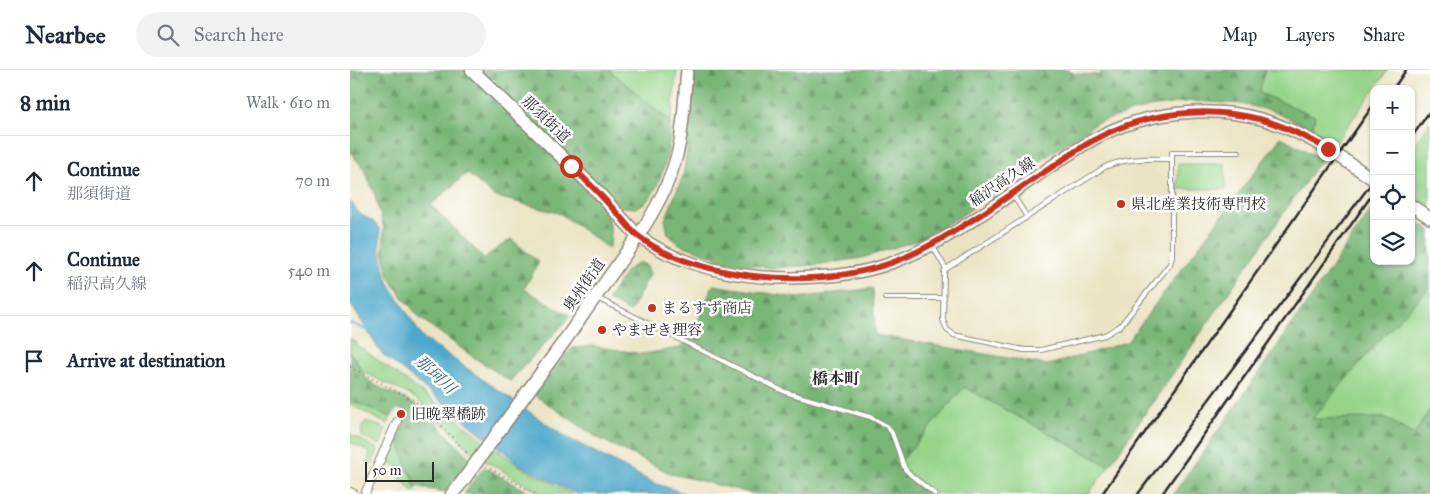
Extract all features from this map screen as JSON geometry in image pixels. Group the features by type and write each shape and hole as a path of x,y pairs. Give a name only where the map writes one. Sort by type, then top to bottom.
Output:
{"main road":[{"name":"那須街道","path":"472,70 596,189 638,236"},
{"name":"奥州街道","path":"452,494 596,297 657,206 673,168 679,140 687,70"},
{"name":"稲沢高久線","path":"638,236 659,249 690,262 737,274 771,278 833,276 862,271 893,262 962,227 1098,138 1119,128 1165,116 1211,112 1260,119 1284,127 1328,149 1370,177"},
{"path":"1415,208 1430,218"}],"street":[{"path":"365,494 398,422"},
{"path":"350,492 354,494"}],"lane":[{"path":"1172,159 1129,159 1117,161 946,269 944,272 943,320 948,330 954,335 1024,350 1048,350 1105,334 1120,326 1170,264 1172,257 1172,159 1172,152 1239,152"},
{"path":"1012,193 1027,217"},
{"path":"931,244 946,269"},
{"path":"596,297 785,392 870,417 887,426 892,433 905,469 935,494"},
{"path":"885,298 944,298"}],"path":[{"path":"350,367 413,400 428,411 463,449 475,458"},
{"path":"483,464 536,494"}],"green space":[{"path":"350,70 609,70 671,122 668,152 663,172 646,202 636,208 623,207 593,183 610,224 611,239 609,249 561,214 494,196 467,173 431,205 484,258 511,239 539,262 524,289 571,316 510,381 420,318 389,277 383,253 384,229 374,192 364,169 350,152"},
{"path":"609,70 677,70 671,122"},
{"path":"695,70 1068,70 1075,74 1099,75 1102,70 1265,70 1259,93 1315,116 1312,129 1270,110 1241,104 1191,101 1149,107 1096,123 961,216 918,240 862,258 815,265 771,268 725,261 679,244 668,234 665,220 683,175 687,152"},
{"path":"1265,70 1388,70 1377,85 1370,85 1370,95 1336,142 1312,129 1315,116 1259,93"},
{"path":"1430,122 1430,207 1415,197 1415,143"},
{"path":"1281,137 1321,159 1109,466 964,387 896,467 934,494 755,494 672,474 598,438 533,394 572,348 593,346 643,354 679,348 690,340 713,285 798,298 873,288 875,335 1048,365 1127,342"},
{"path":"1178,164 1225,164 1226,189 1178,189"},
{"path":"1370,212 1370,265 1415,265 1415,219 1430,230 1430,287 1383,336 1312,419 1386,418 1414,435 1430,409 1430,494 1173,494"},
{"path":"640,262 647,266 650,274 630,312 607,300 626,271"},
{"path":"1430,287 1430,409 1414,436 1386,418 1311,419 1383,336"},
{"path":"350,338 484,441 521,467 573,494 542,494 474,454 420,402 362,371 350,353"},
{"path":"350,353 367,379 418,406 470,458 445,492 413,484 413,477 408,470 398,438 408,412 397,408 391,417 350,400"},
{"path":"964,387 1109,466 1088,494 934,494 896,467"},
{"path":"350,400 391,417 388,424 350,404"},
{"path":"366,421 386,429 380,445 362,436 361,431"},
{"path":"350,434 378,449 372,465 367,462 370,452 350,442"},
{"path":"398,438 408,470 413,477 413,484 417,487 414,492 401,480 402,470 389,461"},
{"path":"484,467 532,494 464,494"}],"water":[{"name":"那珂川","path":"350,201 360,214 373,221 380,229 380,250 387,280 422,337 564,436 654,483 687,494 577,494 520,465 381,353 350,303"}],"waterway":[{"path":"350,323 369,331"}],"railway":[{"path":"1396,85 1406,70"},
{"path":"1102,494 1370,110"},
{"path":"1415,132 1430,111"},
{"path":"1138,494 1370,185"},
{"path":"1162,494 1370,198"}],"place":[{"name":"県北産業技術専門校","path":"1121,204"},
{"name":"まるすず商店","path":"652,308"},
{"name":"やまぜき理容","path":"602,330"},
{"name":"旧晩翠橋跡","path":"401,414"}],"district":[{"name":"橋本町","path":"836,378"}],"route":[{"path":"571,166 596,189 638,236 659,249 682,260 737,274 771,278 800,278 833,276 862,271 893,262 928,246 962,227 1074,152 1119,128 1140,121 1188,113 1236,114 1284,127 1328,149"}]}
